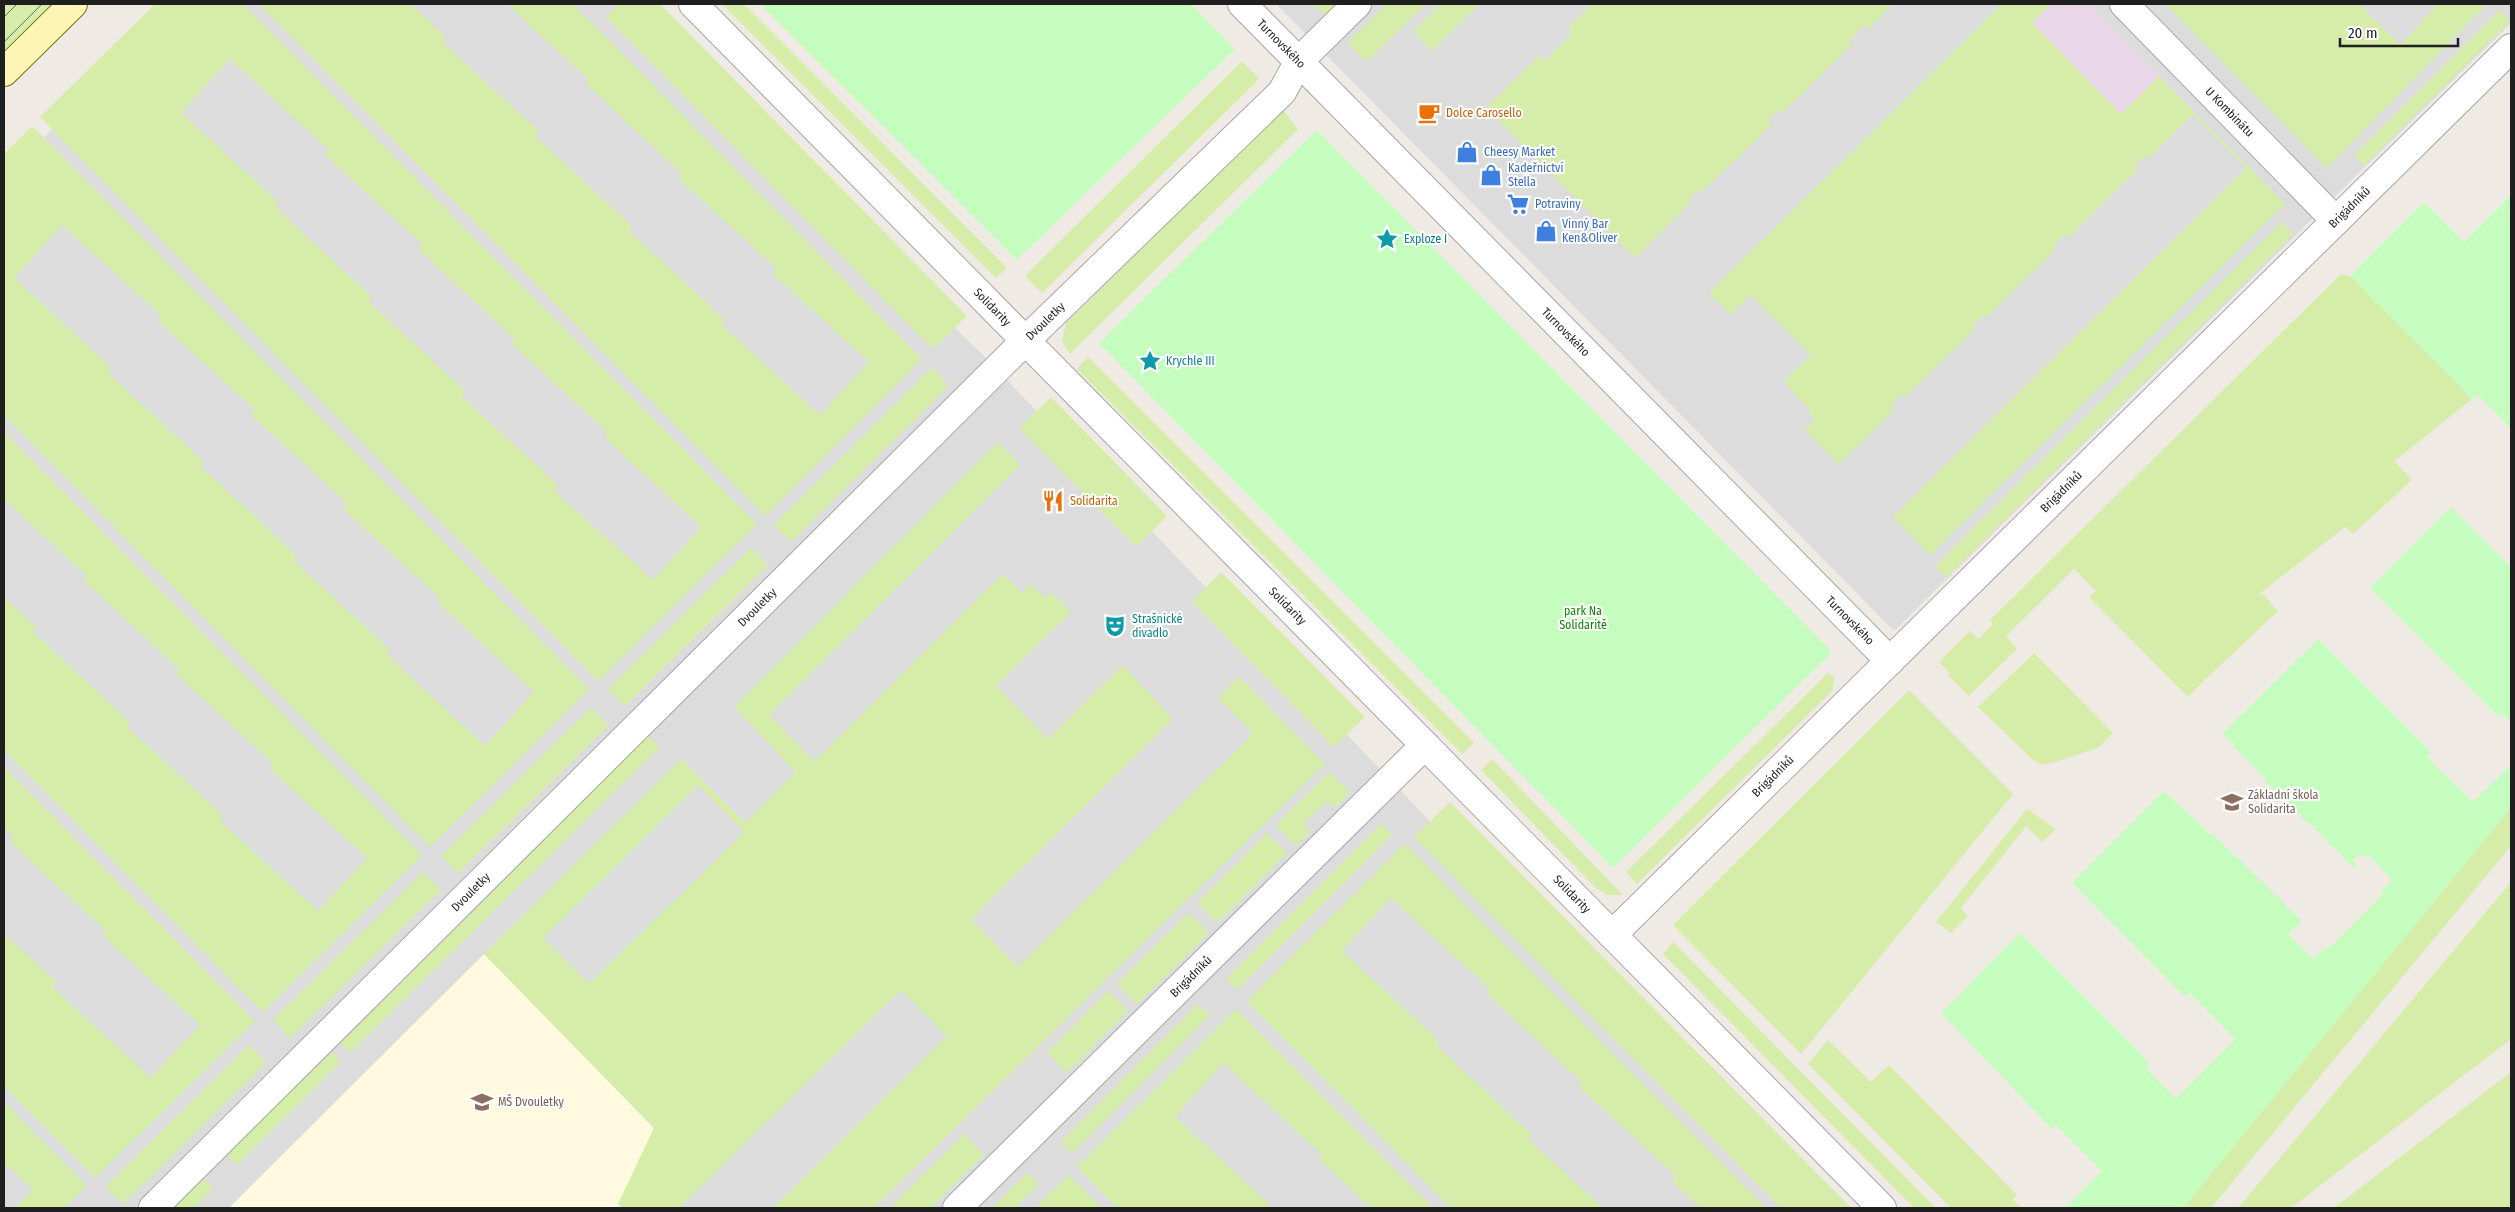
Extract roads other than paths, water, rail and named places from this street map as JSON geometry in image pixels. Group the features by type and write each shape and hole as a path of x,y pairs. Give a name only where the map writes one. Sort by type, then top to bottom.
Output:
{"main road":[{"path":"4,72 73,4"}],"street":[{"name":"Solidarity","path":"693,4 1882,1208"},
{"name":"Turnovského","path":"1242,4 1890,661"},
{"name":"Dvouletky","path":"153,1208 1026,340 1282,92 1299,61 1357,4"},
{"name":"U Kombinátu","path":"2124,4 2336,221"},
{"name":"Brigádníků","path":"1612,935 2511,48"},
{"name":"Brigádníků","path":"957,1208 1424,745"}],"tram line":[{"path":"4,17 17,4"},
{"path":"4,42 42,4"}],"place":[{"name":"Dolce Carosello","path":"1429,113"},
{"name":"Cheesy Market","path":"1467,152"},
{"name":"Kadeřnictví Stella","path":"1491,175"},
{"name":"Potraviny","path":"1518,204"},
{"name":"Vinný Bar Ken&Oliver","path":"1546,231"},
{"name":"Exploze I","path":"1387,239"},
{"name":"Krychle III","path":"1150,361"},
{"name":"Solidarita","path":"1053,501"},
{"name":"Strašnické divadlo","path":"1115,626"},
{"name":"Základní škola Solidarita","path":"2232,802"},
{"name":"MŠ Dvouletky","path":"482,1102"}],"park label":[{"name":"park Na Solidaritě","path":"1583,618"}]}
